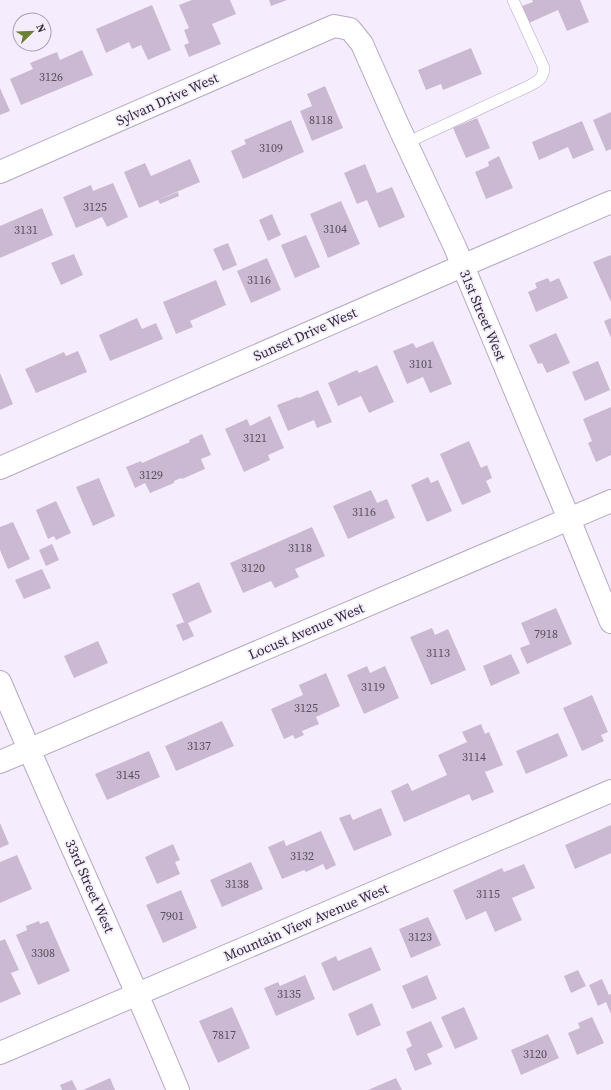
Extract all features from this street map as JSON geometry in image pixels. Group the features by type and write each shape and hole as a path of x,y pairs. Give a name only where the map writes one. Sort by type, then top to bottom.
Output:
{"street":[{"name":"31st Street West","path":"334,26 350,29 362,44 406,143 455,247 611,622"},
{"name":"Sylvan Drive West","path":"0,172 334,26"},
{"name":"Sunset Drive West","path":"0,468 611,202"},
{"name":"Locust Avenue West","path":"0,762 611,501"},
{"name":"33rd Street West","path":"0,682 138,994 178,1090"},
{"name":"Mountain View Avenue West","path":"0,1053 611,791"}],"lane":[{"path":"406,143 529,86 537,82 544,75 544,68 513,0"}],"building":[{"path":"192,0 230,0 236,14 212,24 221,44 189,57 184,45 189,43 184,30 189,28 179,5"},
{"path":"269,0 287,0 271,6"},
{"path":"532,0 580,0 589,22 567,31 558,10 529,23 522,6 533,2"},
{"path":"152,5 171,50 148,60 141,45 132,49 129,42 106,53 96,29"},
{"path":"471,48 482,74 443,90 441,84 426,90 418,70"},
{"path":"82,50 93,75 21,105 10,79 33,69 30,63 57,52 60,60"},
{"path":"325,86 343,128 312,141 300,111 312,106 307,94"},
{"path":"0,88 10,111 0,115"},
{"path":"611,112 611,149 606,151 593,120"},
{"path":"477,118 490,148 466,158 453,128"},
{"path":"291,120 304,152 243,179 231,151 246,144 244,140"},
{"path":"582,121 594,150 573,159 568,147 539,160 532,142"},
{"path":"499,156 513,188 486,199 475,172 489,166 488,162"},
{"path":"190,159 200,182 139,208 124,172 145,163 151,176"},
{"path":"365,164 377,193 392,187 405,217 379,228 367,200 357,204 344,173"},
{"path":"113,183 128,217 107,227 102,217 76,228 63,197 91,185 93,191"},
{"path":"178,192 179,196 160,204 158,200"},
{"path":"341,201 360,244 328,258 310,214"},
{"path":"42,208 53,235 0,258 0,226"},
{"path":"272,214 281,235 268,241 259,220"},
{"path":"306,235 320,267 295,278 281,245"},
{"path":"228,243 237,265 223,271 213,249"},
{"path":"74,254 83,275 61,285 51,263"},
{"path":"611,255 611,302 593,262"},
{"path":"267,258 281,290 251,303 237,271"},
{"path":"548,278 550,282 559,278 568,298 536,312 528,292 537,288 535,283"},
{"path":"216,280 226,305 190,321 193,327 176,334 163,302"},
{"path":"137,318 142,329 156,323 163,339 110,361 99,335"},
{"path":"611,318 611,338 604,321"},
{"path":"556,333 570,363 547,373 542,363 538,364 529,345"},
{"path":"433,341 452,384 430,393 423,377 407,384 393,351 413,343 416,348"},
{"path":"78,351 87,372 36,393 25,369 64,352 66,356"},
{"path":"598,361 610,390 585,401 572,372"},
{"path":"377,365 394,402 369,413 361,396 338,406 328,383 357,370 359,373"},
{"path":"0,373 13,404 0,410"},
{"path":"318,390 332,422 317,428 314,420 288,431 277,405"},
{"path":"611,407 611,455 596,462 588,443 592,441 583,419"},
{"path":"270,416 284,448 268,455 270,460 244,472 225,429 247,419 250,426"},
{"path":"202,434 211,455 201,459 205,469 174,481 174,483 150,493 145,483 135,488 126,467 141,461 142,463 190,442 189,440"},
{"path":"469,441 481,468 487,465 492,478 486,481 491,492 462,505 440,454"},
{"path":"428,477 431,483 438,480 452,511 427,522 411,485"},
{"path":"99,478 115,516 93,526 76,487"},
{"path":"371,490 377,503 387,499 395,518 348,539 333,506"},
{"path":"56,501 71,533 56,540 54,536 48,539 36,510"},
{"path":"13,522 30,559 8,569 0,550 0,527"},
{"path":"312,527 325,556 295,569 299,577 275,588 271,581 243,593 230,563"},
{"path":"52,544 59,560 46,566 39,550"},
{"path":"42,569 51,588 24,599 15,580"},
{"path":"199,582 212,612 188,623 194,636 183,641 176,625 184,622 172,594"},
{"path":"556,608 572,644 527,664 520,648 530,644 521,623"},
{"path":"432,628 435,635 448,629 466,670 431,685 410,637"},
{"path":"98,641 108,663 74,678 64,656"},
{"path":"511,654 520,673 491,686 483,666"},
{"path":"367,666 370,673 385,666 399,698 364,714 347,675"},
{"path":"326,673 340,706 316,717 319,724 302,731 304,735 295,739 293,735 284,739 271,709 303,695 299,685"},
{"path":"592,695 608,732 601,735 604,741 582,751 563,708"},
{"path":"222,721 234,746 176,771 165,746"},
{"path":"481,724 485,734 489,732 503,765 485,772 494,792 472,801 469,794 404,822 391,791 408,783 412,791 447,775 438,755 467,742 462,732"},
{"path":"558,733 568,756 526,774 516,751"},
{"path":"149,751 160,777 107,800 95,774"},
{"path":"381,808 392,835 354,851 339,818 350,814 353,820"},
{"path":"0,823 9,844 0,848"},
{"path":"611,825 611,853 575,869 565,845"},
{"path":"321,831 336,865 326,870 323,864 306,872 304,870 282,879 268,847 284,840 286,846"},
{"path":"173,844 180,860 175,862 180,874 157,884 145,857"},
{"path":"17,855 32,889 0,903 0,862"},
{"path":"251,862 263,889 222,907 210,880"},
{"path":"524,864 535,888 512,898 522,920 495,932 486,911 466,920 453,890 502,868 504,872"},
{"path":"181,890 197,928 163,943 146,905"},
{"path":"428,917 441,945 411,958 399,929"},
{"path":"39,921 40,924 48,921 70,971 38,985 16,935 27,930 26,926"},
{"path":"5,939 19,970 11,973 21,994 0,1003 0,941"},
{"path":"371,947 381,970 333,991 321,963 336,956 338,961"},
{"path":"578,970 586,986 571,993 564,976"},
{"path":"305,975 315,999 276,1016 264,988 278,982 280,986"},
{"path":"427,975 437,999 412,1009 402,986"},
{"path":"602,979 609,995 611,994 611,1014 606,1002 598,1006 589,985"},
{"path":"372,1003 381,1025 357,1036 348,1014"},
{"path":"232,1007 250,1048 218,1063 199,1021"},
{"path":"464,1007 478,1039 455,1049 441,1017"},
{"path":"592,1017 604,1043 577,1055 568,1033 580,1028 578,1023"},
{"path":"431,1021 443,1047 427,1054 432,1064 415,1071 406,1049 412,1046 406,1032"},
{"path":"548,1034 559,1058 521,1075 511,1050"},
{"path":"110,1078 115,1090 83,1090"},
{"path":"396,1078 402,1090 368,1090"},
{"path":"72,1080 77,1090 62,1090 60,1085"}]}
